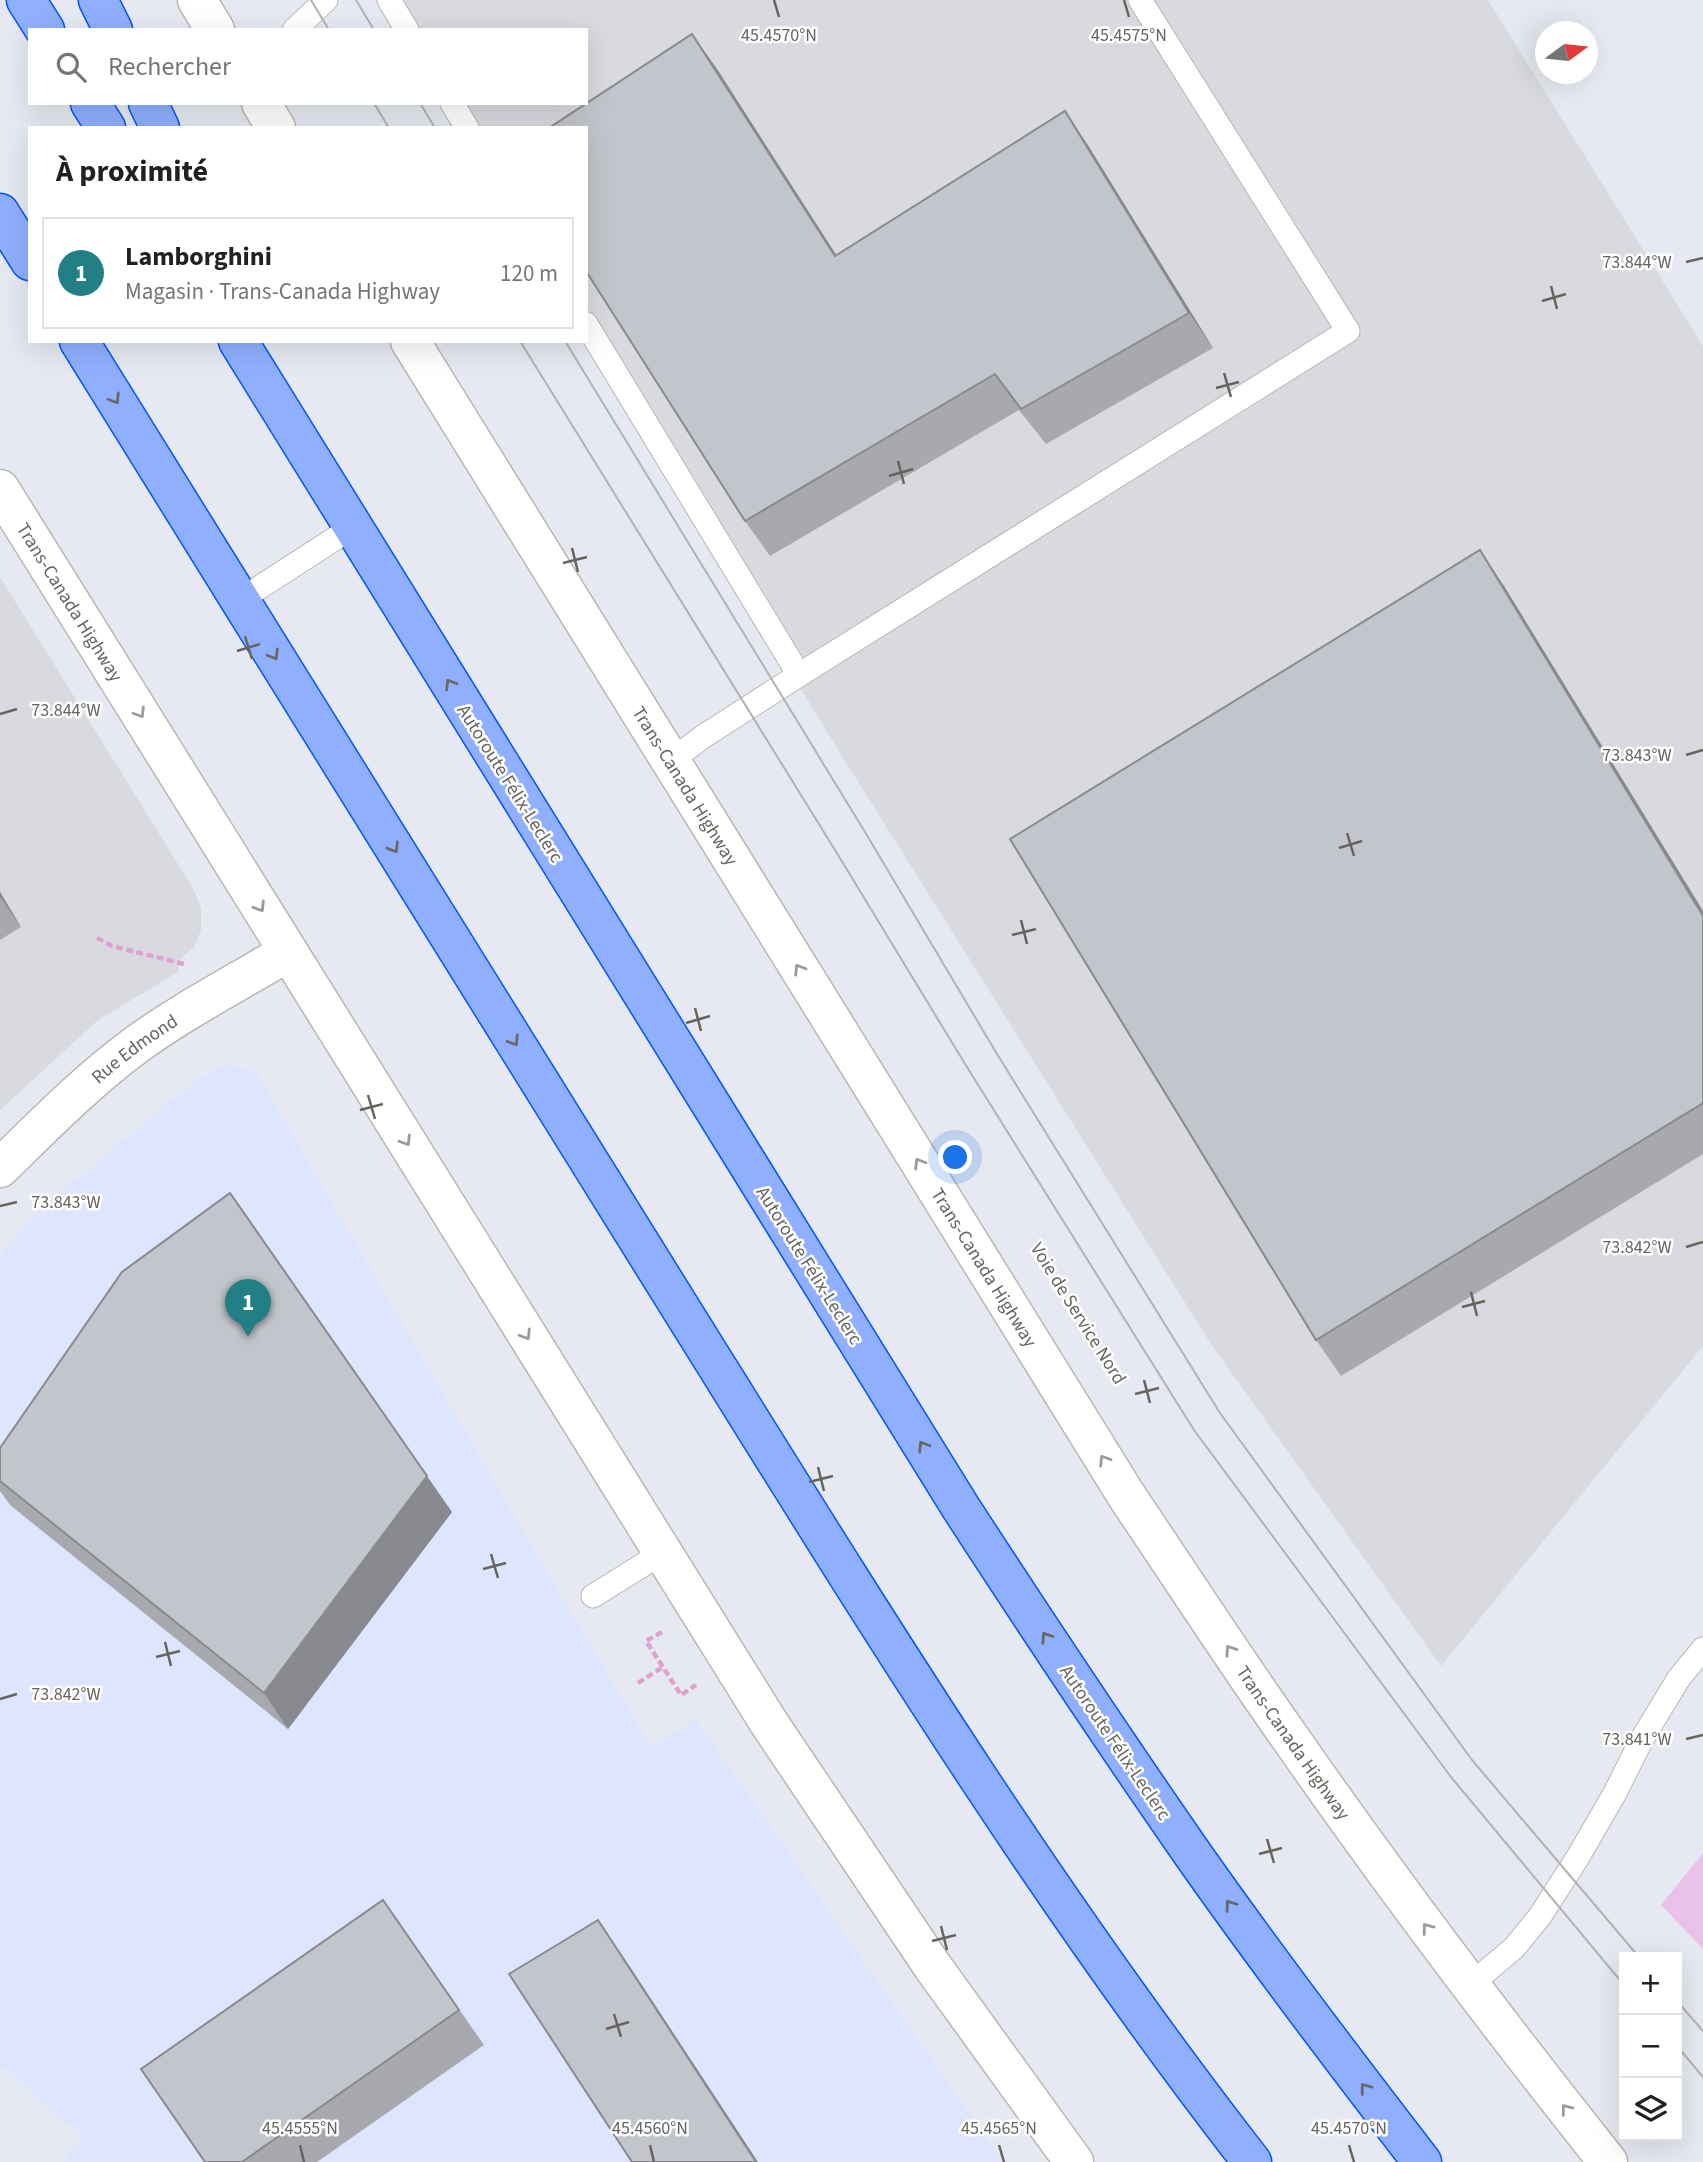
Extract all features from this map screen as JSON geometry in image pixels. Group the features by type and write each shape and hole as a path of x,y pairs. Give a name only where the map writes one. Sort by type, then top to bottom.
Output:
{"highway":[{"path":"26,0 44,28"},
{"path":"99,0 112,28"},
{"path":"91,105 105,126"},
{"path":"149,105 159,126"},
{"path":"0,213 28,258"},
{"path":"80,343 898,1656 1026,1852 1243,2162"},
{"name":"Autoroute Félix-Leclerc","path":"239,343 961,1508 1026,1608 1195,1858 1422,2162"},
{"path":"264,343 353,527"},
{"path":"1188,2080 1252,2162"}],"main road":[{"path":"197,0 214,28"},
{"path":"262,105 275,126"},
{"name":"Trans-Canada Highway","path":"411,343 1128,1498 1290,1738 1379,1863 1608,2162"},
{"name":"Trans-Canada Highway","path":"0,489 769,1723 949,1988 1074,2162"},
{"name":"Rue Edmond","path":"0,1168 38,1130 134,1046 288,952"}],"lane":[{"path":"295,28 326,0"},
{"path":"389,0 406,28"},
{"path":"669,762 704,736 799,675 1348,331 1140,0"},
{"path":"453,105 466,126"},
{"path":"588,327 799,675"},
{"path":"240,600 353,527"},
{"path":"593,1596 662,1553"},
{"path":"1470,1985 1514,1948 1540,1916 1615,1793 1660,1709 1679,1678 1703,1649"}],"path":[{"path":"97,938 112,946 184,964"},
{"path":"662,1632 646,1641 681,1696 696,1685"},
{"path":"638,1684 663,1667"}],"shaded area":[{"path":"383,0 1488,0 1535,76 1535,84 1540,84 1703,346 1703,1346 1441,1666 1211,1344 840,753 588,340 588,126 458,126 446,105 588,105 588,28 400,28"},
{"path":"0,577 194,890 201,908 201,930 194,947 179,960 178,972 97,1021 0,1110"},
{"path":"223,1065 256,1072 652,1748 696,1719 1003,2162 62,2162 84,2138 0,2065 0,1256 33,1216 190,1085"},
{"path":"1703,1853 1703,1949 1661,1905"}],"building":[{"path":"692,34 835,256 1065,111 1189,313 1021,409 995,374 745,521 588,274 588,126 552,126 588,105 588,102"},
{"path":"1480,550 1703,916 1703,1103 1316,1340 1010,839"},
{"path":"230,1193 427,1476 264,1693 0,1481 0,1448 122,1272"},
{"path":"383,1900 459,2010 242,2162 205,2162 141,2069"},
{"path":"598,1920 756,2162 632,2162 509,1974"}],"tram line":[{"path":"311,0 328,28"},
{"path":"356,0 373,28"},
{"path":"375,105 388,126"},
{"path":"421,105 434,126"},
{"path":"521,343 1194,1430 1451,1777 1619,1979"},
{"path":"566,343 865,832 997,1054 1220,1413 1472,1760 1635,1952"},
{"path":"1682,2007 1703,2031"},
{"path":"1682,2052 1703,2077"}],"place":[{"name":"Lamborghini","path":"248,1337"}]}
